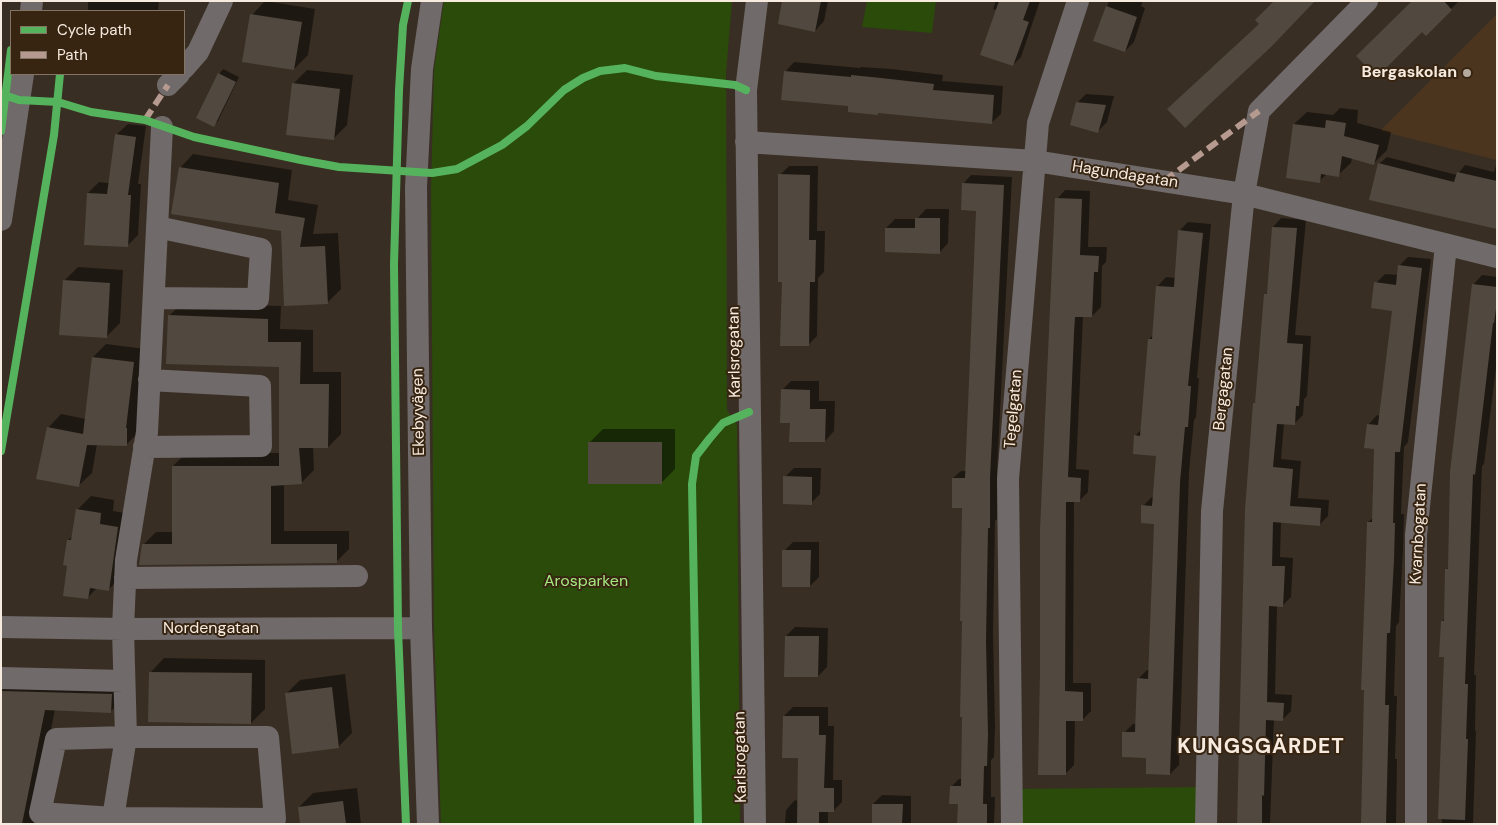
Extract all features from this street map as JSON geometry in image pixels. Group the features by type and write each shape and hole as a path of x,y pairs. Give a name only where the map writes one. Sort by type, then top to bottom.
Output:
{"street":[{"path":"185,67 198,52 222,1"},
{"name":"Ekebyvägen","path":"428,824 421,628 416,186 422,69 432,1"},
{"name":"Karlsrogatan","path":"755,824 746,90 756,1"},
{"name":"Tegelgatan","path":"1012,824 1008,479 1038,123 1078,1"},
{"name":"Bergagatan","path":"1206,824 1212,511 1244,194 1258,111 1367,1"},
{"path":"1,220 22,75"},
{"path":"113,818 126,737 123,629 126,560 147,432 162,127"},
{"name":"Hagundagatan","path":"746,142 1035,161 1244,194 1497,257"},
{"path":"154,298 258,299 261,250 158,227"},
{"name":"Kvarnbogatan","path":"1416,824 1416,535 1446,245"},
{"path":"144,447 261,446 260,386 149,380"},
{"path":"125,578 357,576"},
{"name":"Nordengatan","path":"1,626 123,629 421,628"},
{"path":"1,678 124,682"},
{"path":"126,737 268,737 275,819 113,818 40,813 56,739 126,737"}],"shaded area":[{"name":"Bergaskolan","path":"1497,14 1497,160 1380,131"}],"green space":[{"name":"Arosparken","path":"444,1 732,1 726,73 727,410 737,425 740,824 441,824 434,629 431,190 434,70"},
{"path":"867,1 936,1 932,33 862,27"},
{"path":"1206,787 1205,824 1012,824 1011,789"}],"building":[{"path":"782,1 821,1 815,32 778,24"},
{"path":"999,1 1030,1 1023,20 1029,22 1013,66 980,55"},
{"path":"1274,1 1315,1 1271,47 1185,128 1167,109 1259,24 1255,20"},
{"path":"1412,1 1444,1 1452,10 1426,36 1422,32 1377,77 1356,56"},
{"path":"1106,6 1137,17 1125,52 1093,41"},
{"path":"250,14 302,22 294,70 242,62"},
{"path":"784,71 851,77 851,75 934,84 933,90 994,95 992,124 848,112 848,106 781,100"},
{"path":"218,73 236,82 214,127 196,118"},
{"path":"292,83 340,89 334,140 286,135"},
{"path":"1076,102 1106,105 1098,133 1070,125"},
{"path":"1326,120 1346,123 1344,136 1379,145 1374,165 1342,156 1339,177 1321,174 1320,183 1286,178 1293,124 1325,128"},
{"path":"115,134 136,137 128,195 131,195 128,247 84,245 87,193 107,194"},
{"path":"1378,163 1454,182 1457,172 1497,181 1497,229 1369,200"},
{"path":"179,167 279,183 275,213 305,218 300,247 325,246 328,304 284,306 281,231 171,214"},
{"path":"778,174 810,175 809,240 816,240 815,282 810,282 809,346 780,346 782,282 778,282"},
{"path":"962,183 1004,185 990,478 990,528 988,528 986,641 988,735 987,766 984,766 983,804 987,804 987,824 957,824 958,804 949,804 950,786 961,786 962,717 960,717 962,621 960,621 962,508 952,508 952,478 965,478 976,211 961,210"},
{"path":"1055,198 1082,199 1080,255 1099,256 1098,272 1094,272 1092,317 1075,317 1068,477 1081,478 1080,502 1066,502 1065,691 1083,692 1083,721 1066,721 1066,775 1038,775 1040,529"},
{"path":"915,218 940,218 940,254 885,252 885,228 915,228"},
{"path":"1272,227 1297,228 1287,343 1303,344 1299,406 1296,406 1295,425 1277,424 1273,467 1293,469 1290,506 1321,508 1320,526 1273,522 1272,566 1285,566 1283,607 1269,606 1267,702 1284,703 1283,721 1266,720 1262,824 1237,824 1245,510 1253,403 1255,403 1264,294 1267,294"},
{"path":"1178,230 1203,233 1188,386 1191,386 1188,427 1185,427 1180,482 1170,775 1146,774 1146,758 1122,757 1122,732 1135,732 1137,678 1148,679 1154,524 1141,523 1141,505 1152,506 1156,456 1133,454 1134,435 1140,436 1148,339 1152,339 1156,286 1174,287"},
{"path":"1398,265 1422,268 1400,452 1395,452 1394,560 1390,633 1387,633 1385,705 1389,705 1386,824 1361,824 1364,690 1361,690 1367,522 1372,522 1374,449 1364,448 1367,424 1378,425 1392,311 1371,308 1374,282 1396,285"},
{"path":"63,280 110,283 107,338 59,335"},
{"path":"1472,284 1497,287 1497,302 1475,475 1473,474 1465,684 1468,684 1466,739 1468,739 1465,820 1438,819 1444,657 1439,657 1441,621 1444,621 1445,569 1448,569 1450,472"},
{"path":"168,315 268,319 268,342 301,342 300,384 329,384 328,448 299,448 302,484 271,486 271,544 337,544 337,563 139,565 142,544 172,544 172,466 279,466 279,367 166,364"},
{"path":"92,357 134,362 126,428 127,446 87,445 79,487 36,479 47,427 83,434"},
{"path":"781,389 810,390 810,409 826,409 825,442 789,442 790,423 780,423"},
{"path":"588,442 662,442 662,484 588,484"},
{"path":"783,476 812,477 812,505 783,504"},
{"path":"76,509 101,513 100,524 118,527 109,591 90,588 88,599 63,596 67,566 63,565 67,540 71,540"},
{"path":"782,550 811,550 810,587 782,587"},
{"path":"785,636 819,636 818,677 784,677"},
{"path":"149,672 252,673 251,724 148,722"},
{"path":"332,687 339,748 292,754 285,693"},
{"path":"1,691 112,694 111,713 45,710 22,824 1,824"},
{"path":"783,716 819,716 819,735 826,735 824,788 834,788 834,812 819,812 819,824 797,824 798,758 782,758"},
{"path":"343,801 346,824 300,824 298,807"},
{"path":"872,804 903,804 902,824 872,824"}],"marked path":[{"path":"145,120 168,85"},
{"path":"1164,181 1259,111"}],"cycle path":[{"path":"406,824 398,629 394,264 399,90 403,25 408,1"},
{"path":"1,131 10,58"},
{"path":"1,94 19,100 58,102 91,112 145,120 194,137 339,167 432,173 457,169 502,145 527,126 564,90 583,78 600,71 625,68 656,76 735,85 746,90"},
{"path":"1,451 54,135 60,75"},
{"path":"698,824 692,484 696,456 710,438 723,423 749,412"}],"place":[{"name":"Bergaskolan","path":"1467,73"}],"district":[{"name":"KUNGSGÄRDET","path":"1261,747"}]}
